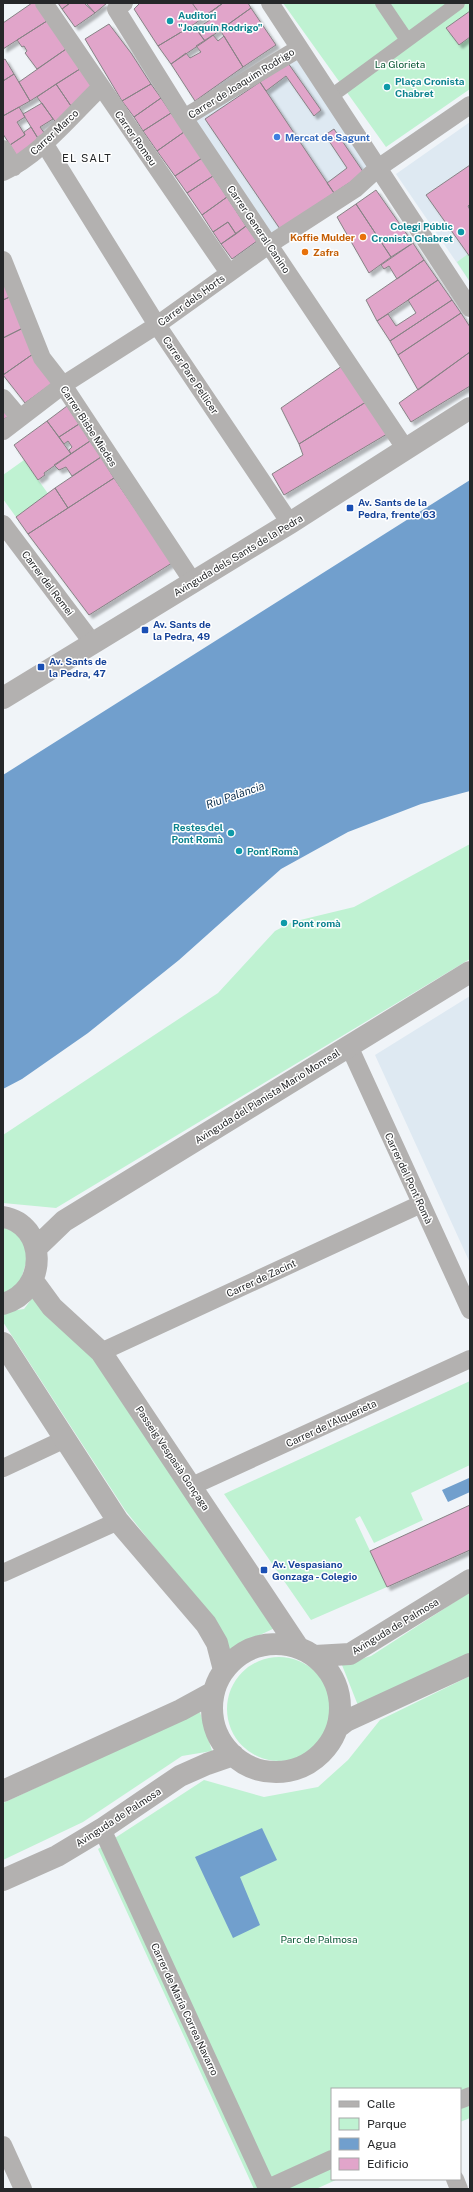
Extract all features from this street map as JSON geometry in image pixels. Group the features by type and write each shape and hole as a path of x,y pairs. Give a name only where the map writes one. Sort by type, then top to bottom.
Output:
{"street":[{"name":"Carrer Romeu","path":"44,3 100,87 229,273"},
{"path":"270,3 298,49 470,308"},
{"path":"382,3 407,40"},
{"path":"330,97 458,3"},
{"name":"Carrer General Canino","path":"120,6 184,118 270,244 405,448"},
{"name":"Carrer de Joaquim Rodrigo","path":"184,118 298,49"},
{"name":"Carrer Marco","path":"9,169 44,142 100,87"},
{"path":"378,168 470,105"},
{"name":"Carrer Pare Pellicer","path":"44,142 157,325 290,523"},
{"path":"3,149 9,169"},
{"name":"Carrer dels Horts","path":"3,431 63,386 157,325 270,244 355,189 378,168"},
{"name":"Carrer Bisbe Miedes","path":"3,260 42,358 63,386 193,582"},
{"path":"3,398 20,418"},
{"name":"Avinguda dels Sants de la Pedra","path":"3,698 92,642 290,523 405,448 470,408"},
{"name":"Carrer del Remei","path":"3,524 92,642"},
{"name":"Avinguda del Pianista Mario Monreal","path":"36,1248 64,1221 470,972"},
{"name":"Carrer del Pont Romà","path":"349,1046 470,1310"},
{"name":"Carrer de Zacint","path":"101,1352 422,1204"},
{"path":"3,1217 23,1227 36,1248 37,1266 33,1281 25,1292 12,1301 3,1304"},
{"name":"Avinguda del Pianista Mario Monreal","path":"23,1227 64,1221"},
{"name":"Passeig Vespasià Gonçaga","path":"33,1281 52,1307 101,1352 192,1486 270,1608 307,1652"},
{"path":"3,1343 118,1521 206,1624 217,1643 224,1670"},
{"name":"Carrer de l’Alquerieta","path":"192,1486 470,1359"},
{"path":"3,1468 65,1439"},
{"path":"3,1573 118,1521"},
{"name":"Avinguda de Palmosa","path":"307,1652 350,1654 470,1580"},
{"path":"278,1643 307,1652 329,1671 338,1689 341,1708 337,1728 327,1747 312,1761 292,1770 272,1772 251,1767 233,1755 222,1742 215,1726 212,1709 214,1692 224,1670 239,1656 258,1646 278,1643"},
{"path":"337,1728 346,1722 470,1664"},
{"path":"3,1791 181,1710 214,1692"},
{"name":"Avinguda de Palmosa","path":"3,1880 57,1856 102,1829 180,1776 207,1764 233,1755"},
{"name":"Carrer de María Correa Navarro","path":"102,1829 267,2189"},
{"path":"3,2145 23,2189"},
{"path":"267,2189 331,2159"}],"shaded area":[{"name":"Mercat de Sagunt","path":"298,49 378,168 270,244 184,118"},
{"path":"470,122 470,282 396,174"},
{"path":"470,996 470,1263 375,1055"}],"green space":[{"name":"La Glorieta","path":"283,3 470,3 470,89 386,147"},
{"path":"468,254 470,257 470,282 457,262"},
{"path":"24,460 49,495 16,517 3,499 3,475"},
{"path":"470,844 470,959 56,1208 3,1203 3,1135 218,993 275,931 292,922 354,907"},
{"path":"3,1227 18,1234 29,1254 19,1285 3,1294"},
{"path":"33,1297 96,1358 277,1627 228,1650 216,1625 125,1510 3,1322 3,1312 24,1309"},
{"path":"470,1381 470,1465 411,1493 423,1520 374,1543 360,1516 355,1519 387,1587 311,1620 224,1494"},
{"path":"470,1592 470,1656 359,1708 342,1665 371,1656"},
{"path":"279,1657 299,1661 316,1672 327,1689 331,1709 327,1729 316,1746 299,1757 279,1761 259,1757 242,1746 231,1729 227,1709 231,1689 242,1672 259,1661"},
{"name":"Parc de Palmosa","path":"470,1676 470,2118 461,2122 461,2088 331,2088 331,2180 336,2180 316,2189 254,2189 98,1849 204,1780 264,1797 318,1787 348,1760 380,1720"},
{"path":"200,1712 212,1751 182,1756 83,1822 3,1860 3,1803"}],"water":[{"name":"Riu Palància","path":"470,480 470,791 421,804 348,832 281,869 179,960 88,1033 22,1079 3,1089 3,775"},
{"path":"469,1478 470,1492 448,1502 442,1490"},
{"path":"262,1828 277,1860 240,1877 260,1925 233,1938 195,1857"}],"building":[{"path":"32,3 39,3 50,19 3,49 3,23"},
{"path":"58,3 70,3 62,9"},
{"path":"70,3 84,3 95,13 75,27 62,9"},
{"path":"86,3 107,3 95,13"},
{"name":"Auditori \"Joaquín Rodrigo\"","path":"140,3 223,3 193,25 158,46 134,9"},
{"path":"192,3 223,3 203,18"},
{"path":"223,3 248,3 251,8 205,41 196,29 210,20 206,15"},
{"path":"251,8 276,45 243,67 220,30"},
{"path":"470,11 470,37 459,45 446,28"},
{"path":"50,19 69,47 37,69 25,53 27,51 24,46 22,47 17,40"},
{"path":"109,24 131,53 151,84 122,101 85,39"},
{"path":"193,25 205,41 171,64 158,46"},
{"path":"213,35 218,41 224,36 243,67 195,101 171,64 186,53 190,58 201,52 196,46"},
{"path":"69,47 83,67 30,101 19,82"},
{"path":"5,59 14,74 3,81 3,60"},
{"path":"288,63 321,110 314,116 286,76 266,91 260,82"},
{"path":"83,67 96,86 73,109 56,84"},
{"path":"14,74 30,101 3,116 3,81"},
{"name":"Mercat de Sagunt","path":"260,82 334,193 280,229 205,119"},
{"path":"56,84 73,109 57,124 37,97"},
{"path":"151,84 161,98 134,117 122,101"},
{"path":"161,98 171,113 143,131 134,117"},
{"path":"42,103 53,119 40,127 45,134 39,140 23,114"},
{"path":"19,107 25,117 17,122 25,135 10,145 3,134 3,116"},
{"path":"171,113 184,132 157,151 143,131"},
{"path":"31,127 39,140 18,158 10,145 25,135 24,132"},
{"path":"334,129 364,173 334,193 327,183 347,168 325,135"},
{"path":"184,132 202,158 175,176 157,151"},
{"path":"202,158 213,176 187,193 175,176"},
{"name":"Colegi Públic Cronista Chabret","path":"470,165 470,204 468,206 470,210 470,257 426,195"},
{"path":"213,176 227,197 202,215 187,193"},
{"path":"376,190 413,243 391,257 356,204"},
{"path":"227,197 246,226 236,234 228,222 213,232 202,215"},
{"name":"Koffie Mulder","path":"356,204 391,257 369,273 337,217"},
{"path":"228,222 236,234 221,244 213,232"},
{"path":"246,226 257,241 232,259 221,244"},
{"path":"413,243 424,260 397,279 389,266 384,269 381,265"},
{"path":"424,260 438,280 377,321 366,300"},
{"path":"3,280 14,295 3,300"},
{"path":"438,280 452,300 390,341 377,321 388,314 396,326 416,313 408,300"},
{"path":"14,295 25,327 3,338 3,300"},
{"path":"452,300 461,313 398,355 390,341"},
{"path":"461,313 470,327 470,352 418,390 398,355"},
{"path":"25,327 33,354 3,375 3,338"},
{"path":"470,352 470,386 411,422 399,403"},
{"path":"33,354 54,382 25,403 3,375"},
{"path":"342,366 366,402 299,444 281,408"},
{"path":"366,402 387,434 284,495 272,474 303,455 299,444"},
{"path":"3,406 10,415 3,420"},
{"path":"67,406 79,424 59,437 47,421"},
{"path":"47,421 71,454 44,473 45,475 38,480 14,445"},
{"path":"79,424 90,441 71,454 69,450 72,447 68,441 64,444 59,437"},
{"path":"90,441 101,457 72,476 66,467 59,470 54,465"},
{"path":"101,457 114,478 68,508 55,488"},
{"path":"114,478 172,563 89,615 28,534"},
{"path":"55,488 68,508 28,534 16,517"},
{"path":"470,1505 470,1550 387,1587 370,1551"}],"place":[{"name":"Auditori \"Joaquín Rodrigo\"","path":"170,21"},
{"name":"Plaça Cronista Chabret","path":"387,87"},
{"name":"Mercat de Sagunt","path":"277,137"},
{"name":"Colegi Públic Cronista Chabret","path":"461,232"},
{"name":"Koffie Mulder","path":"363,237"},
{"name":"Zafra","path":"305,252"},
{"name":"Av. Sants de la Pedra, frente 63","path":"350,508"},
{"name":"Av. Sants de la Pedra, 49","path":"145,630"},
{"name":"Av. Sants de la Pedra, 47","path":"41,667"},
{"name":"Restes del Pont Romà","path":"231,833"},
{"name":"Pont Romà","path":"239,851"},
{"name":"Pont romà","path":"284,923"},
{"name":"Av. Vespasiano Gonzaga - Colegio","path":"264,1570"}],"district":[{"name":"EL SALT","path":"87,158"}]}
